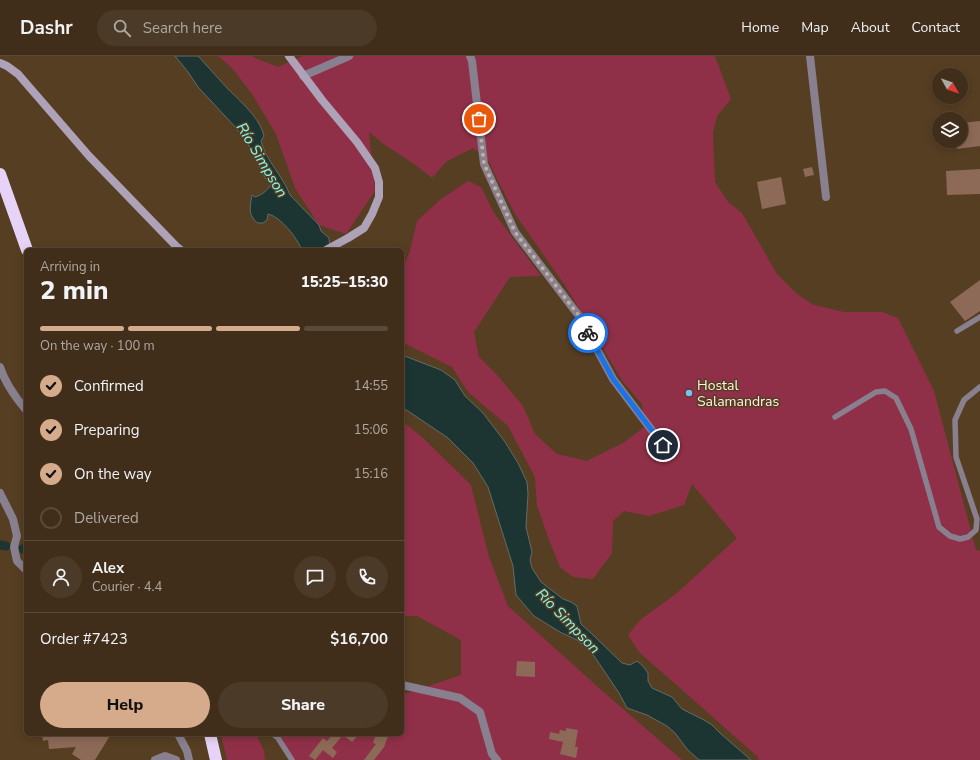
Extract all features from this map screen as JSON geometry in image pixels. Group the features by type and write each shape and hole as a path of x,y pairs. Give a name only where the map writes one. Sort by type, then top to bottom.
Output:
{"highway":[{"path":"0,174 26,248"},
{"path":"210,736 216,760"}],"street":[{"path":"289,56 303,76 357,142 375,168 379,182 379,197 364,228 330,248"},
{"path":"303,76 349,56"},
{"path":"470,56 472,61 484,164 515,232 579,316 613,379 663,445"},
{"path":"810,56 826,197"},
{"path":"0,63 18,74 89,156 170,241 179,248"},
{"path":"0,367 10,390 24,408"},
{"path":"0,493 13,519 17,536 14,547 18,561 24,568"},
{"path":"404,685 460,698 480,712 492,754 497,760"},
{"path":"179,736 187,752 189,760"},
{"path":"155,760 164,756 176,760"}],"lane":[{"path":"957,331 980,317"},
{"path":"835,417 876,392 884,390 896,398 911,430 939,527 950,536 960,539 968,538 976,530 977,519 956,457 955,420 964,400 980,387"},
{"path":"277,736 292,760"}],"shaded area":[{"path":"218,56 252,56 278,67 303,56 715,56 731,99 717,116 713,133 715,182 728,202 742,213 777,274 797,294 814,305 844,312 882,312 898,318 934,391 976,550 980,551 980,760 759,760 758,757 639,652 628,635 640,620 677,593 737,538 692,484 684,505 649,516 624,511 613,521 612,553 593,579 573,577 560,567 537,505 535,477 508,426 468,392 452,367 404,343 404,265 410,251 417,221 441,199 468,181 481,187 494,213 541,276 510,277 474,332 479,357 498,376 523,406 535,434 557,454 587,461 623,443 644,427 642,404 623,382 566,287 515,214 487,158 473,148 447,161 432,178 369,132 375,191 346,234 319,225 295,188 276,134 252,94 232,68"},
{"path":"404,423 422,437 471,485 489,557 508,606 682,760 295,760 277,737 404,736 404,694 461,675 461,640 417,616 404,616"},
{"path":"223,736 257,736 264,751 265,760 227,760"}],"water":[{"name":"Río Simpson","path":"175,56 198,56 259,123 264,136 261,141 263,148 290,195 319,225 321,231 329,238 330,248 301,248 288,229 278,219 268,214 267,220 263,223 258,223 251,216 250,210 252,195 255,197 260,195 268,189 272,182 265,178 251,149 238,130 198,87"},
{"name":"Río Simpson","path":"404,356 441,370 455,380 465,396 483,413 505,442 518,463 527,482 528,494 526,527 532,552 530,560 532,568 541,582 563,599 577,606 581,624 622,663 630,665 637,661 648,673 648,681 652,688 672,697 682,709 712,725 751,760 699,760 667,726 647,715 627,708 619,693 590,650 577,640 560,632 534,616 516,595 513,566 488,487 473,463 448,438 404,408"}],"building":[{"path":"980,121 980,146 968,148 968,122"},
{"path":"812,167 814,175 805,177 803,169"},
{"path":"980,169 980,194 947,195 946,171"},
{"path":"781,177 786,204 762,209 757,182"},
{"path":"980,280 980,311 965,321 950,302"},
{"path":"517,661 535,662 535,677 516,676"},
{"path":"566,728 578,730 575,747 578,747 576,758 560,754 563,742 549,739 550,732 559,734 560,730 566,731"},
{"path":"42,736 110,736 95,760 81,760 72,754 76,747 49,749 48,740 43,741"},
{"path":"331,736 342,736 332,748 337,752 333,758 323,750 315,760 309,756 323,738 327,741"},
{"path":"344,736 357,736 352,742"},
{"path":"375,736 388,736 384,747 374,760 364,760 376,744 373,743"}],"waterway":[{"path":"0,545 6,546"}],"way so far":[{"path":"479,119 484,164 515,232 579,316 588,333"}],"place":[{"name":"Hostal Salamandras","path":"689,393"}],"route":[{"path":"588,333 613,379 663,445"}]}
